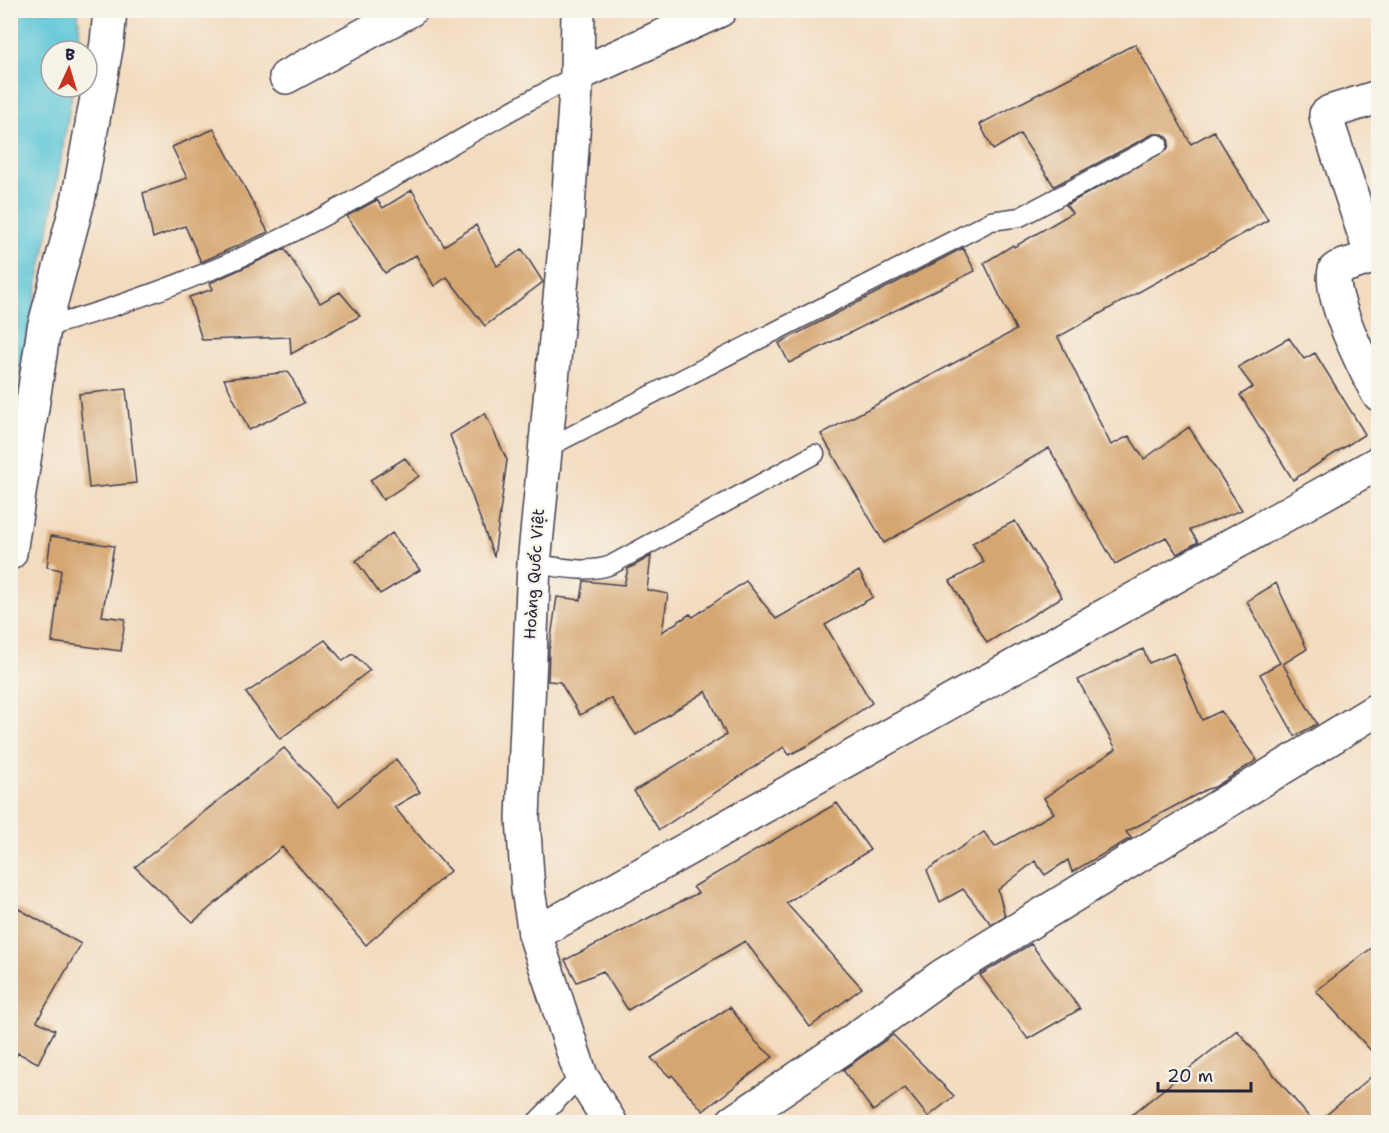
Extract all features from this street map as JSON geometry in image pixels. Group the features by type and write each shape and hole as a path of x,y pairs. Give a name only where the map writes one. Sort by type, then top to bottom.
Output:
{"street":[{"path":"10,553 44,328 78,201 107,43 110,10"},
{"path":"286,77 410,10"},
{"name":"Hoàng Quốc Việt","path":"578,10 577,75 566,237 534,564 528,654 523,818 528,890 535,933 581,1076 610,1122"},
{"path":"577,75 720,10"},
{"path":"1378,97 1326,115 1375,256 1338,268 1335,270 1334,279 1344,320 1360,359 1378,393"},
{"path":"535,933 1378,462"},
{"path":"733,1122 844,1047 942,976 1378,709"}],"lane":[{"path":"44,328 209,272 295,232 517,106 577,75"},
{"path":"545,449 991,221 1020,217 1158,144"},
{"path":"534,564 585,570 611,565 815,454"},
{"path":"536,1122 581,1076"}],"water":[{"path":"11,11 78,11 80,39 39,39 39,99 71,99 50,223 11,419"}],"building":[{"path":"1135,44 1191,144 1214,131 1268,220 1058,337 1111,445 1129,436 1144,459 1189,427 1242,510 1190,530 1198,542 1177,554 1166,537 1115,564 1049,448 884,543 821,434 1016,330 984,263 1072,213 1066,205 1167,150 1168,138 1163,134 1153,134 1054,186 1020,134 993,150 980,124"},
{"path":"214,129 268,232 201,262 185,226 153,238 143,193 187,178 172,147"},
{"path":"412,190 444,246 476,225 497,266 522,249 543,282 485,326 447,277 434,286 416,255 385,273 347,216 377,200 383,208"},
{"path":"963,248 975,271 789,363 779,343"},
{"path":"285,249 320,303 340,292 360,316 291,354 290,337 202,340 189,297 213,289 210,283"},
{"path":"1289,338 1304,359 1315,353 1365,434 1293,480 1240,395 1253,387 1238,367"},
{"path":"289,372 304,403 249,430 224,379"},
{"path":"126,389 136,483 89,488 79,394"},
{"path":"485,413 507,460 494,557 450,435"},
{"path":"405,458 419,476 383,500 370,480"},
{"path":"1015,521 1062,597 987,643 950,581 984,562 972,543"},
{"path":"392,533 420,570 380,594 356,561"},
{"path":"51,536 114,546 102,616 125,619 121,651 52,642 61,570 47,567"},
{"path":"651,556 647,590 668,594 662,632 690,614 693,617 746,581 776,619 859,571 873,597 825,625 872,703 809,745 789,755 784,747 659,830 634,791 726,735 706,691 636,735 611,698 580,715 560,682 548,681 549,651 557,597 581,600 584,581 624,585 628,569"},
{"path":"1276,583 1307,649 1283,664 1317,724 1295,736 1260,674 1280,663 1247,601"},
{"path":"325,640 343,661 353,654 370,670 280,739 246,693"},
{"path":"1143,649 1149,663 1174,653 1202,720 1221,711 1257,760 1215,787 1207,789 1126,832 1131,838 1072,872 1068,860 1045,875 1035,861 998,890 1005,916 991,924 963,889 940,902 927,870 984,832 995,847 1054,813 1044,798 1116,749 1078,680"},
{"path":"284,748 339,806 396,759 420,792 394,807 450,871 366,945 282,847 193,922 135,867"},
{"path":"837,803 870,850 786,903 862,988 810,1027 745,941 628,1010 603,971 577,982 565,960 698,893 693,887"},
{"path":"10,904 81,944 37,1021 55,1030 38,1063 18,1053 10,1066"},
{"path":"1378,943 1378,1058 1316,991"},
{"path":"1031,944 1080,1009 1028,1039 980,975"},
{"path":"730,1007 756,1042 773,1057 703,1111 672,1075 670,1077 651,1058"},
{"path":"1237,1030 1313,1122 1123,1122"},
{"path":"893,1035 954,1096 928,1117 905,1088 873,1111 843,1070"},
{"path":"1378,1071 1378,1122 1318,1122"}]}
